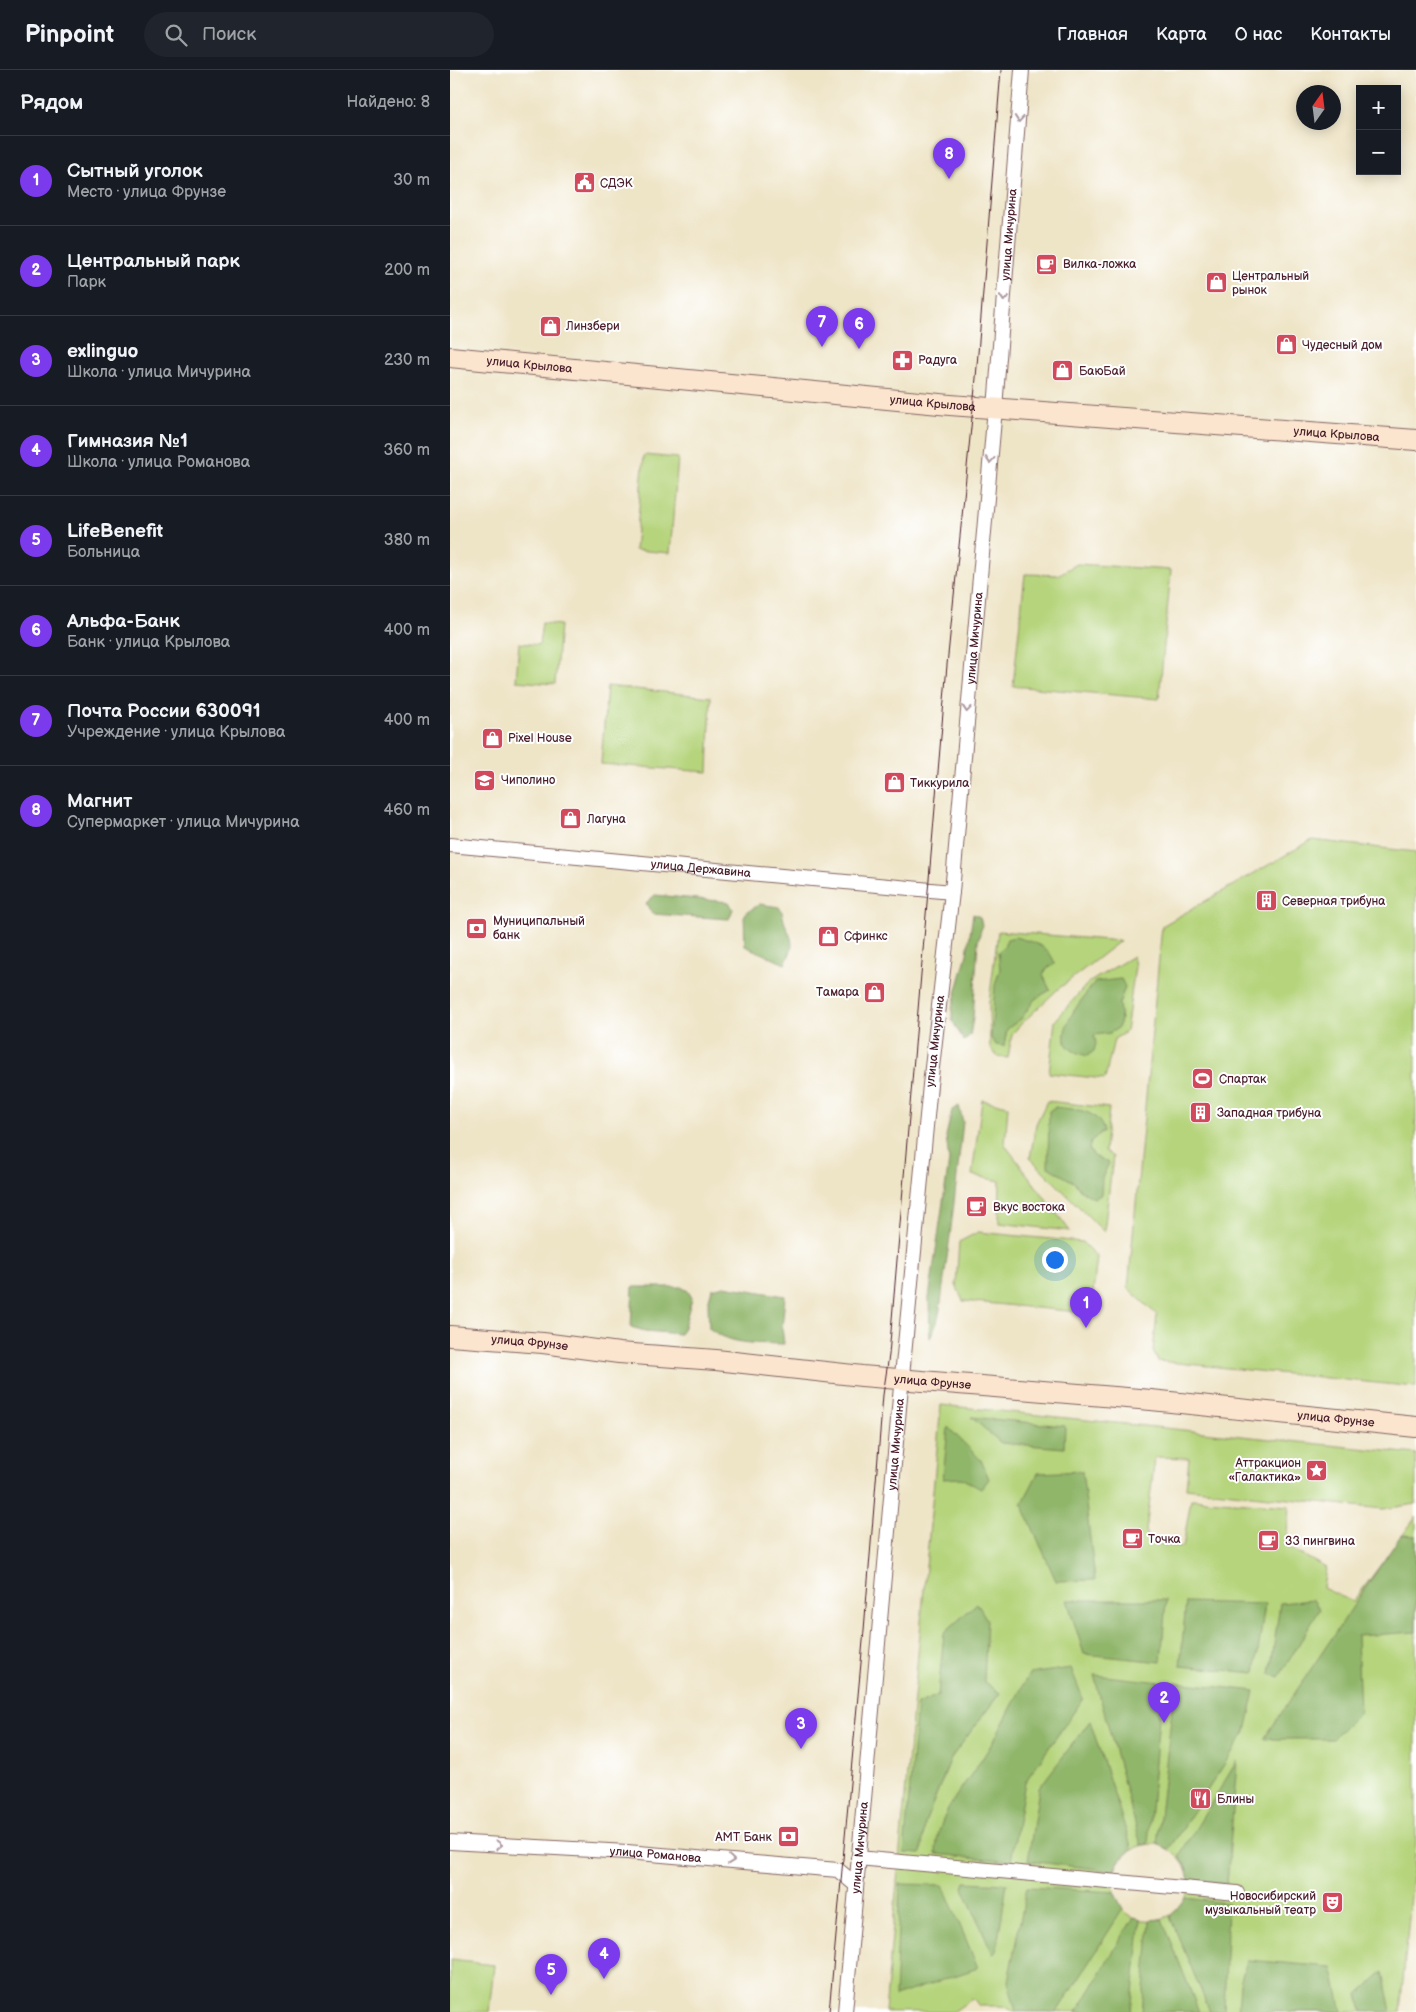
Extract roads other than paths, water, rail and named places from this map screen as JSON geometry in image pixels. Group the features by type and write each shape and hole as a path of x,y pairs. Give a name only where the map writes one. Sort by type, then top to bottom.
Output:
{"street":[{"name":"улица Мичурина","path":"845,2012 930,1085 952,892 995,408 1022,70"},
{"name":"улица Крылова","path":"450,357 995,408 1416,440"},
{"name":"улица Державина","path":"450,845 952,892"},
{"name":"улица Фрунзе","path":"450,1336 543,1343 619,1353 716,1360 902,1379 1151,1400 1416,1427"},
{"name":"улица Романова","path":"450,1842 627,1852 838,1870 856,1885"},
{"path":"858,1858 1237,1893"}],"tram line":[{"path":"829,2012 864,1630 883,1395 889,1355 947,665 976,378 1001,70"}],"place":[{"name":"Магнит","path":"949,179"},
{"name":"СДЭК","path":"584,183"},
{"name":"Вилка-ложка","path":"1047,264"},
{"name":"Центральный рынок","path":"1216,283"},
{"name":"Линзбери","path":"550,326"},
{"name":"Чудесный дом","path":"1286,345"},
{"name":"Почта России 630091","path":"822,347"},
{"name":"Альфа-Банк","path":"859,349"},
{"name":"Радуга","path":"902,360"},
{"name":"БаюБай","path":"1063,371"},
{"name":"Pixel House","path":"492,738"},
{"name":"Чиполино","path":"485,780"},
{"name":"Тиккурила","path":"894,783"},
{"name":"Лагуна","path":"571,819"},
{"name":"Северная трибуна","path":"1266,901"},
{"name":"Муниципальный банк","path":"477,928"},
{"name":"Сфинкс","path":"828,936"},
{"name":"Тамара","path":"875,992"},
{"name":"Спартак","path":"1203,1079"},
{"name":"Западная трибуна","path":"1201,1113"},
{"name":"Вкус востока","path":"977,1207"},
{"name":"Сытный уголок","path":"1086,1328"},
{"name":"Аттракцион «Галактика»","path":"1317,1470"},
{"name":"Точка","path":"1132,1539"},
{"name":"33 пингвина","path":"1269,1541"},
{"name":"Центральный парк","path":"1164,1723"},
{"name":"exlinguo","path":"801,1749"},
{"name":"Блины","path":"1201,1799"},
{"name":"AMT Банк","path":"788,1837"},
{"name":"Новосибирский музыкальный театр","path":"1332,1903"},
{"name":"Гимназия №1","path":"604,1979"},
{"name":"LifeBenefit","path":"551,1995"}]}
